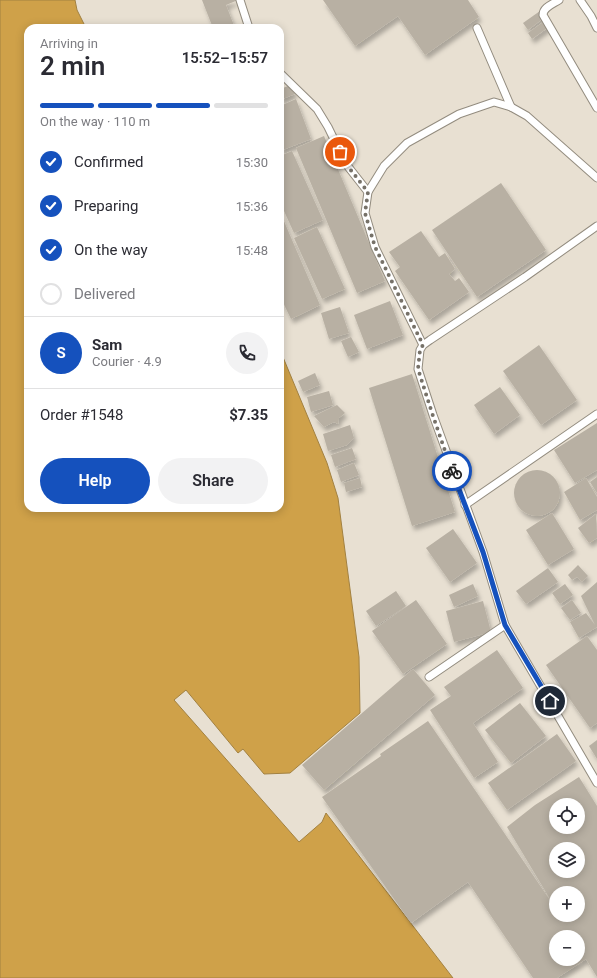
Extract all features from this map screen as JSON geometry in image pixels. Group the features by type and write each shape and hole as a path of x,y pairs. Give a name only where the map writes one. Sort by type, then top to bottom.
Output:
{"lane":[{"path":"240,0 248,24"},
{"path":"559,0 546,7 543,11 543,15 597,108"},
{"path":"580,0 597,28"},
{"path":"477,28 511,107"},
{"path":"284,77 317,109 328,127 346,164 368,192"},
{"path":"423,345 375,247 365,213 368,192 384,166 407,143 459,114 494,102 511,107 527,116 597,178"},
{"path":"597,226 525,277 423,345 420,350 418,369 433,416 483,552 505,625 597,783"},
{"path":"465,505 597,414"},
{"path":"429,677 505,625"}],"shaded area":[{"path":"0,0 75,0 77,10 84,24 24,24 24,512 284,512 284,360 327,463 338,498 359,657 360,713 290,773 264,774 243,749 238,753 186,690 174,700 299,842 322,822 326,813 453,978 0,978"}],"building":[{"path":"202,0 238,0 226,5 233,24 211,24"},
{"path":"323,0 468,0 479,17 425,55 398,16 355,46"},
{"path":"540,11 545,17 528,30 523,23"},
{"path":"546,20 550,26 532,39 528,33"},
{"path":"291,85 295,94 284,98 284,88"},
{"path":"296,99 311,139 284,149 284,104"},
{"path":"324,136 385,281 357,293 296,148"},
{"path":"292,151 323,220 294,233 284,211 284,154"},
{"path":"501,183 546,250 477,297 432,230"},
{"path":"284,221 320,305 291,319 284,304"},
{"path":"317,227 345,289 322,299 294,238"},
{"path":"421,231 439,257 445,253 455,269 449,274 455,281 459,278 469,292 429,320 395,271 400,267 389,252"},
{"path":"390,301 403,335 367,349 354,315"},
{"path":"340,307 349,333 329,339 321,313"},
{"path":"351,337 359,352 348,357 341,341"},
{"path":"539,345 577,400 541,425 503,371"},
{"path":"315,373 320,385 303,392 298,381"},
{"path":"412,374 455,512 412,526 369,388"},
{"path":"500,387 520,415 494,434 474,405"},
{"path":"329,391 333,405 311,412 307,397"},
{"path":"337,405 345,413 339,418 338,424 334,422 324,427 314,416"},
{"path":"597,423 597,470 575,483 554,450"},
{"path":"350,425 354,438 347,445 328,451 323,434"},
{"path":"352,448 356,459 335,467 331,455"},
{"path":"354,463 359,475 341,482 337,470"},
{"path":"532,470 542,470 550,474 556,480 560,488 560,498 556,506 550,512 542,516 532,516 524,512 518,506 514,498 514,488 518,480 524,474"},
{"path":"597,477 597,493 590,482"},
{"path":"360,478 362,487 346,492 344,483"},
{"path":"586,478 597,497 597,510 580,520 564,492"},
{"path":"552,513 574,549 548,565 526,530"},
{"path":"596,514 597,538 589,543 578,528"},
{"path":"453,529 477,563 450,582 426,548"},
{"path":"578,565 588,576 582,582 577,577 572,580 568,575"},
{"path":"548,568 558,582 526,604 516,591"},
{"path":"597,582 597,627 579,638 570,622 586,613 595,625 581,596"},
{"path":"473,584 478,596 454,607 449,595"},
{"path":"565,584 573,595 560,604 552,593"},
{"path":"396,591 406,606 376,626 366,611"},
{"path":"416,600 447,644 403,674 372,631"},
{"path":"572,600 581,613 570,620 561,608"},
{"path":"483,601 491,632 454,642 446,611"},
{"path":"587,636 597,650 597,723 590,728 546,665"},
{"path":"497,650 523,688 473,723 498,762 474,778 430,710 451,696 444,687"},
{"path":"413,669 435,695 324,790 302,765"},
{"path":"520,703 546,736 511,763 485,730"},
{"path":"428,721 549,899 549,922 585,922 585,886 549,886 549,897 507,827 535,805 579,777 597,806 597,977 585,960 585,930 549,930 549,966 575,966 557,978 533,978 468,882 411,923 322,797 381,756 380,754"},
{"path":"557,734 576,761 507,810 488,783"},
{"path":"597,740 597,759 589,746"}],"way so far":[{"path":"340,152 346,164 368,192 365,213 375,247 423,345 418,358 418,369 452,471"}],"route":[{"path":"452,471 483,552 505,625 550,701"}]}
